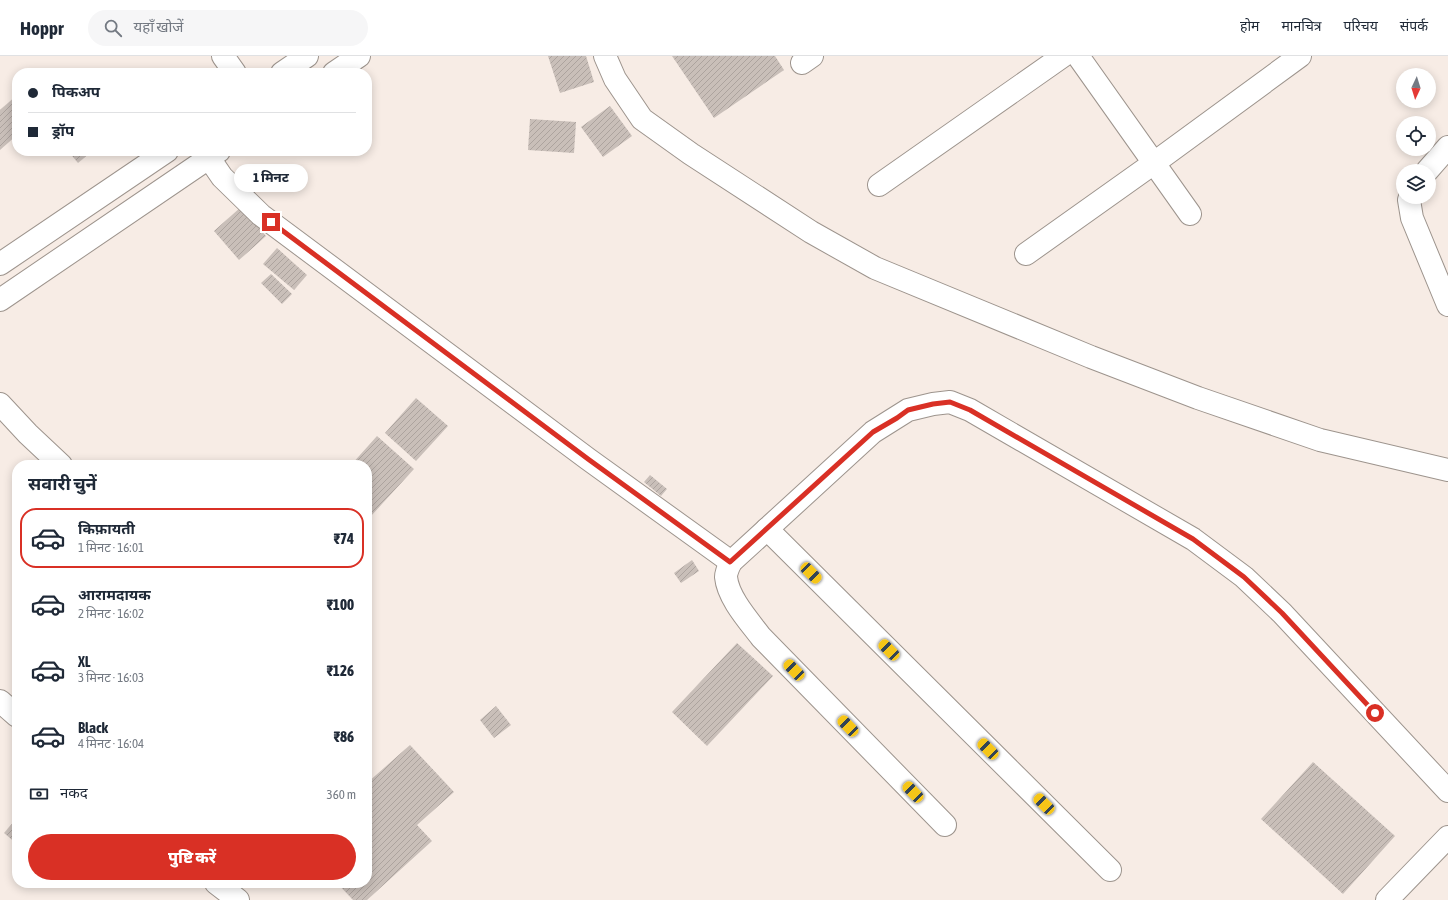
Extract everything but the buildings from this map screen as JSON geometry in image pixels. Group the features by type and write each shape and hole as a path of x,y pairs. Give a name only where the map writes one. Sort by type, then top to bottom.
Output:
{"main road":[{"path":"223,56 231,68"},
{"path":"289,68 307,56"},
{"path":"341,68 359,56"},
{"path":"605,56 615,80 642,119 691,154 811,232 875,268 1084,354 1198,398 1320,440 1448,470"},
{"path":"880,185 1063,56"},
{"path":"1078,56 1190,214"},
{"path":"1026,254 1154,163 1300,56"},
{"path":"1433,164 1448,146"},
{"path":"0,264 160,156"},
{"path":"0,300 211,156"},
{"path":"215,156 222,177 261,215 588,459 730,562"},
{"path":"1410,204 1412,218 1448,306"},
{"path":"945,825 761,637 738,606 729,589 726,576 730,562 873,432 908,410 933,404 950,402 970,410 1193,539 1244,577 1282,613 1448,791"},
{"path":"0,404 28,434 56,460"},
{"path":"767,529 1110,870"},
{"path":"0,701 12,712"},
{"path":"1387,900 1448,837"},
{"path":"222,888 238,900"}],"route":[{"path":"271,222 588,459 730,562 873,432 908,410 933,404 950,402 970,410 1193,539 1244,577 1282,613 1375,713"}]}
